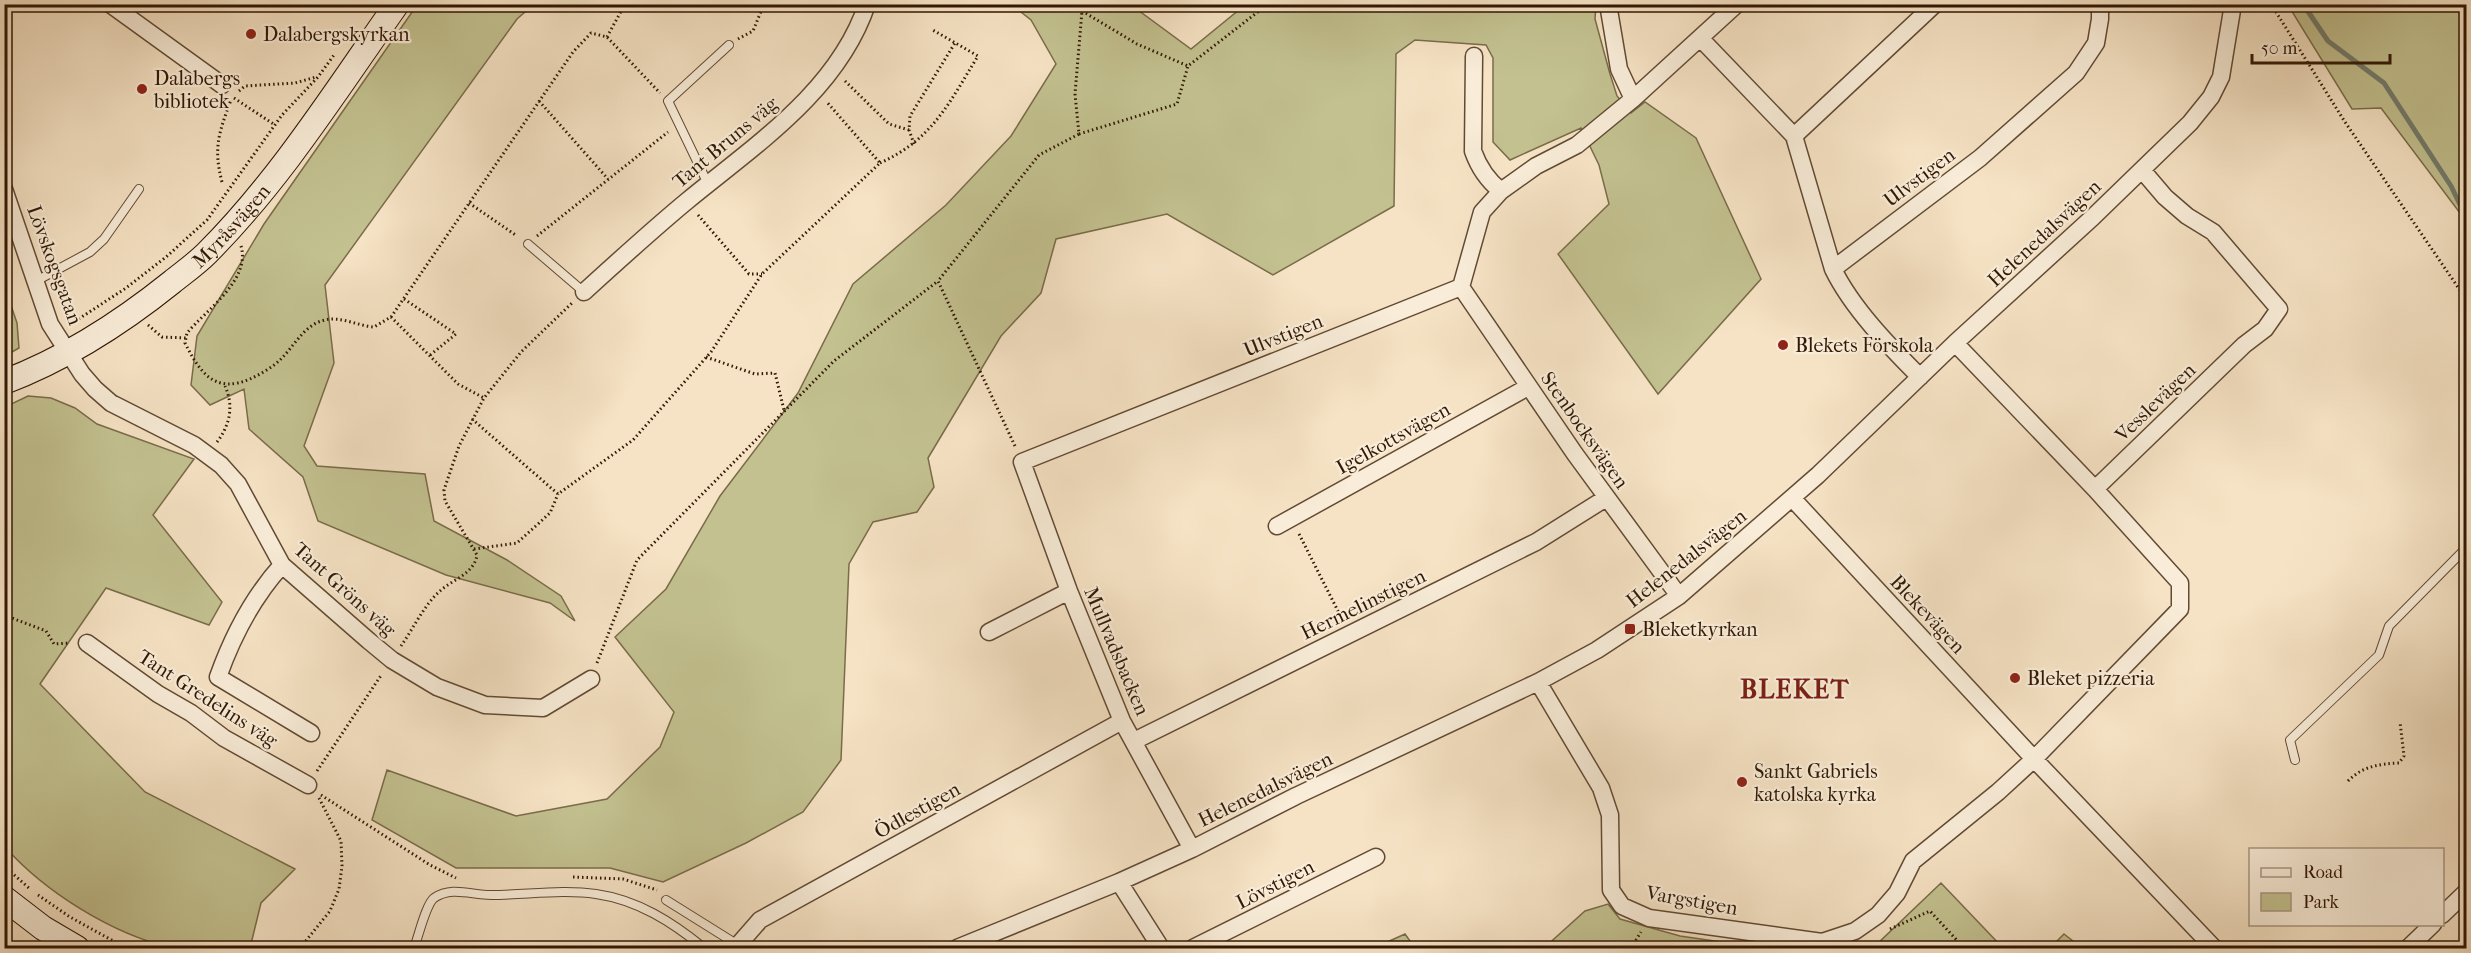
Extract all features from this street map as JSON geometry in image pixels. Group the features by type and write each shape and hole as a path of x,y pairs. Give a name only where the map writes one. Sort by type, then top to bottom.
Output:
{"street":[{"path":"110,4 227,91"},
{"name":"Myråsvägen","path":"4,382 69,353 141,307 205,255 241,217 318,118 398,4"},
{"name":"Tant Bruns väg","path":"584,292 686,201 782,124 816,89 852,42 867,4"},
{"path":"1608,4 1619,69 1633,99"},
{"path":"1461,287 1482,212 1501,191 1536,166 1577,145 1633,99 1737,4"},
{"name":"Ulvstigen","path":"1833,269 1980,158 2076,73 2096,43 2100,4"},
{"name":"Helenedalsvägen","path":"957,948 1119,882 1192,849 1296,796 1538,682 1597,650 1679,596 1792,498 2190,123 2211,97 2221,77 2233,4"},
{"path":"1794,136 1934,5"},
{"path":"1701,39 1794,136 1833,269 1842,286 1897,353 1920,377"},
{"path":"1474,56 1473,151 1478,166 1491,183 1501,191"},
{"name":"Vesslevägen","path":"2095,489 2244,345 2265,329 2279,309 2213,232 2187,216 2165,197 2142,170"},
{"name":"Lövskogsgatan","path":"4,189 56,333 69,353"},
{"name":"Ulvstigen","path":"1022,462 1461,287"},
{"name":"Stenbocksvägen","path":"1461,287 1606,498 1679,596"},
{"path":"1956,343 2095,489 2180,583 2180,609 2034,759"},
{"name":"Tant Gröns väg","path":"69,353 94,389 111,403 208,454 221,465 238,484 282,565 392,660 436,687 485,705 543,708 591,679"},
{"name":"Igelkottsvägen","path":"1284,523 1528,387"},
{"name":"Mullvadsbacken","path":"1022,462 1069,591 1122,721 1192,849"},
{"name":"Hermelinstigen","path":"1134,741 1536,542 1606,498"},
{"name":"Blekevägen","path":"1792,498 2034,759 2214,948"},
{"name":"Tant Gredelins väg","path":"282,565 262,587 232,640 218,677 311,733"},
{"path":"989,632 1069,591"},
{"name":"Tant Gredelins väg","path":"87,644 158,694 191,713 224,738 308,785"},
{"name":"Vargstigen","path":"1538,682 1601,788 1610,815 1611,890 1622,906 1649,918 1822,942 1856,931 1878,915 1897,893 1913,861 1998,792 2034,759"},
{"name":"Ödlestigen","path":"739,947 760,920 1122,721"},
{"name":"Lövstigen","path":"1193,948 1376,857"},
{"path":"1119,882 1161,948"},
{"path":"2444,913 2466,892"},
{"path":"4,898 43,928 77,948"},
{"path":"2408,948 2431,926"}],"lane":[{"path":"708,184 668,101 729,45"},
{"path":"36,281 90,252 104,239 139,189"},
{"path":"528,244 584,292"},
{"path":"2295,760 2290,740 2379,655 2390,626 2466,548"},
{"path":"414,948 431,900 447,891 489,895 555,892 597,894 647,908 677,926 704,948"},
{"path":"666,900 739,947"}],"path":[{"path":"607,37 625,4"},
{"path":"729,45 753,31 764,4"},
{"path":"1077,4 1082,10 1137,44 1188,66"},
{"path":"591,679 637,560 834,361 938,281 1039,155 1079,134 1177,104 1188,66 1268,4"},
{"path":"2271,4 2345,122 2466,299"},
{"path":"1079,134 1075,94 1082,10"},
{"path":"473,549 517,543 550,513 558,494 633,440 706,357 762,274 880,163 904,152 944,112 978,56 931,29"},
{"path":"240,244 243,253 242,268 229,288 187,333 185,343 200,368 214,381 225,386 237,385 280,361 301,336 315,324 336,318 375,327 391,317 573,52 591,33 607,37 668,101"},
{"path":"914,144 909,130 910,116 955,44"},
{"path":"56,333 126,288 166,257 207,220 275,125 318,77 336,52"},
{"path":"832,68 890,124 909,130"},
{"path":"227,91 245,86 295,83 318,77"},
{"path":"816,89 880,163"},
{"path":"227,91 275,125"},
{"path":"222,182 216,160 227,91"},
{"path":"539,101 608,179"},
{"path":"469,203 528,244 678,123"},
{"path":"686,201 749,274 762,274"},
{"path":"938,281 1022,462"},
{"path":"308,785 439,591 472,567 477,555 445,501 444,490 459,446 484,398 521,352 584,292"},
{"path":"404,299 456,334 429,356"},
{"path":"391,317 458,384 484,398"},
{"path":"148,325 162,337 186,338"},
{"path":"706,357 755,374 775,374 784,411"},
{"path":"208,454 227,425 231,410 231,398 225,386"},
{"path":"472,419 558,494"},
{"path":"1284,523 1349,634"},
{"path":"4,615 46,631 54,644 72,643 81,639 87,644"},
{"path":"2349,781 2373,765 2399,763 2404,756 2400,722"},
{"path":"300,948 330,911 339,889 342,866 341,842 331,818 315,791 430,865 459,879"},
{"path":"4,866 36,894 70,917 126,948"},
{"path":"573,877 623,879 666,893 666,900"},
{"path":"1887,930 1929,911 1964,948"}],"green space":[{"path":"417,5 533,5 517,19 325,285 334,363 304,446 317,466 425,474 434,521 507,560 561,596 575,621 550,603 446,575 318,521 303,477 249,429 244,389 210,405 191,385 197,336 264,224"},
{"path":"1012,5 1131,5 1191,49 1245,5 1596,5 1595,19 1617,96 1631,113 1645,102 1696,138 1761,279 1658,394 1558,254 1609,204 1599,165 1581,128 1510,160 1493,142 1493,58 1486,45 1415,40 1396,54 1394,206 1273,275 1167,214 1056,239 1041,293 1001,336 928,458 934,487 917,512 873,522 849,564 841,760 803,812 746,843 663,882 610,868 456,868 372,820 387,770 516,816 607,799 660,747 674,712 615,637 666,589 720,496 798,393 853,284 946,205 1011,136 1056,64 1031,20"},
{"path":"2288,5 2466,5 2466,221 2381,108 2352,109"},
{"path":"5,288 17,323 19,348 5,356"},
{"path":"28,396 51,398 75,408 97,424 194,459 153,515 222,602 209,625 106,588 40,684 145,792 295,869 261,903 250,948 180,949 126,933 103,922 60,895 21,864 5,847 5,407"},
{"path":"1941,883 2003,948 1865,948 1877,944"},
{"path":"1608,904 1620,919 1680,936 1763,948 1544,948 1585,911"},
{"path":"1405,934 1415,948 1374,948"},
{"path":"2064,934 2082,948 2050,948"}],"waterway":[{"path":"2303,4 2328,41 2384,83 2451,186 2466,217"}],"place":[{"name":"Dalabergskyrkan","path":"251,34"},
{"name":"Dalabergs bibliotek","path":"142,89"},
{"name":"Blekets Förskola","path":"1783,345"},
{"name":"Bleketkyrkan","path":"1630,629"},
{"name":"Bleket pizzeria","path":"2015,678"},
{"name":"Sankt Gabriels katolska kyrka","path":"1742,782"}],"district":[{"name":"BLEKET","path":"1795,689"}]}
